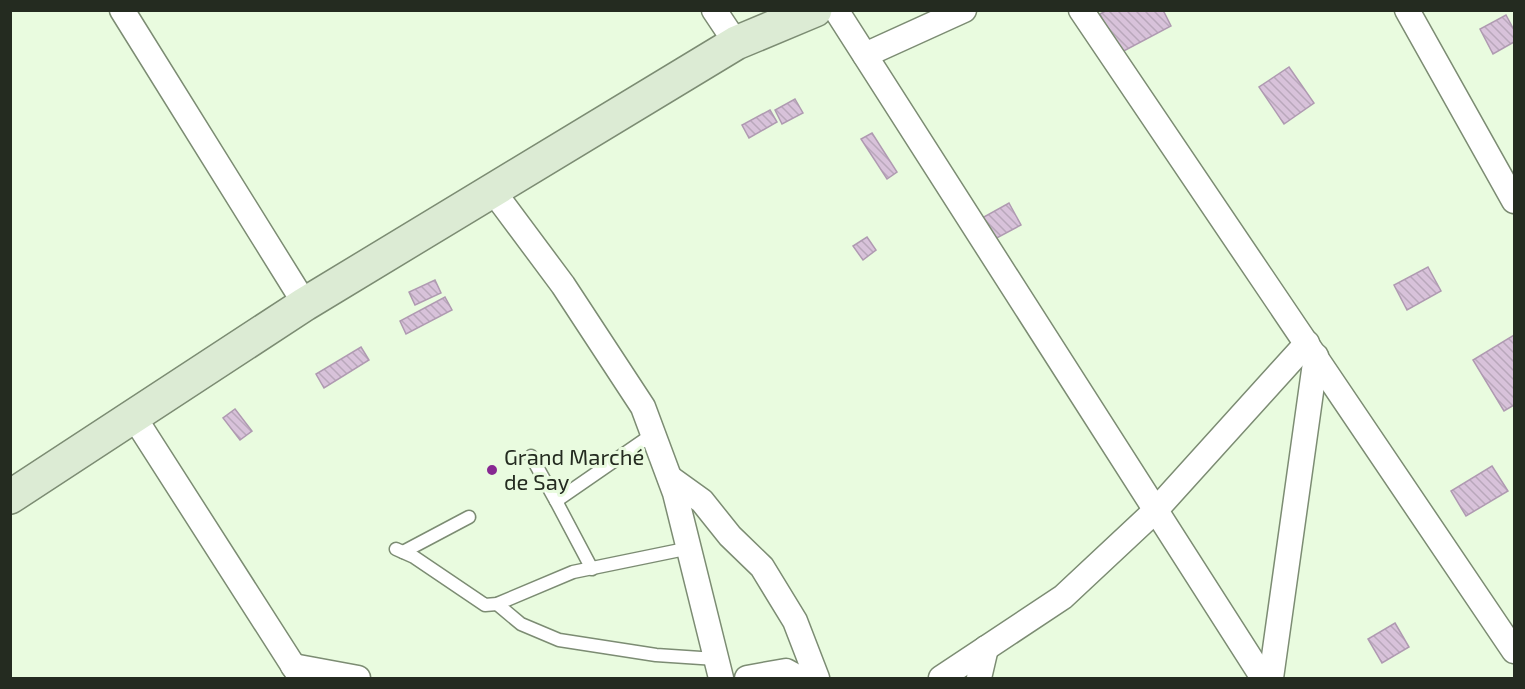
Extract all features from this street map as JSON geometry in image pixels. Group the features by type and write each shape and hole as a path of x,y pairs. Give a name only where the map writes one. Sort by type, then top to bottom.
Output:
{"street":[{"path":"122,10 305,304"},
{"path":"714,10 736,43"},
{"path":"10,497 305,304 736,43 815,10"},
{"path":"836,10 1263,678"},
{"path":"865,56 964,10"},
{"path":"1081,10 1515,651"},
{"path":"1407,10 1515,201"},
{"path":"493,191 563,285 643,407 670,477 690,548 719,669"},
{"path":"941,678 1063,597 1155,511 1311,350"},
{"path":"1271,678 1311,350"},
{"path":"134,417 297,672 358,678"},
{"path":"670,477 702,501 730,536 762,567 795,621 817,678"},
{"path":"979,678 986,648"},
{"path":"747,678 786,671 799,678"}],"lane":[{"path":"556,501 653,434"},
{"path":"531,456 592,569"},
{"path":"469,517 400,550 414,557 484,605 497,604 573,572 690,548"},
{"path":"497,604 521,624 559,640 656,655 719,669"}],"building":[{"path":"1107,10 1163,10 1171,26 1120,53 1100,14"},
{"path":"1506,15 1514,30 1514,42 1493,54 1480,29"},
{"path":"1289,67 1314,103 1284,124 1259,87"},
{"path":"795,99 803,113 782,124 775,110"},
{"path":"770,110 777,122 749,138 742,125"},
{"path":"872,133 897,172 887,179 861,139"},
{"path":"1009,203 1021,225 993,240 982,218"},
{"path":"867,237 876,250 863,260 853,246"},
{"path":"1428,267 1441,291 1407,310 1394,285"},
{"path":"435,280 441,293 415,305 409,292"},
{"path":"445,297 452,310 406,334 400,321"},
{"path":"1514,335 1514,405 1504,411 1473,360"},
{"path":"361,347 369,360 324,388 316,374"},
{"path":"235,409 252,431 240,440 223,418"},
{"path":"1492,466 1508,491 1466,516 1451,491"},
{"path":"1395,623 1409,647 1382,663 1368,639"}],"place":[{"name":"Grand Marché de Say","path":"492,470"}]}
